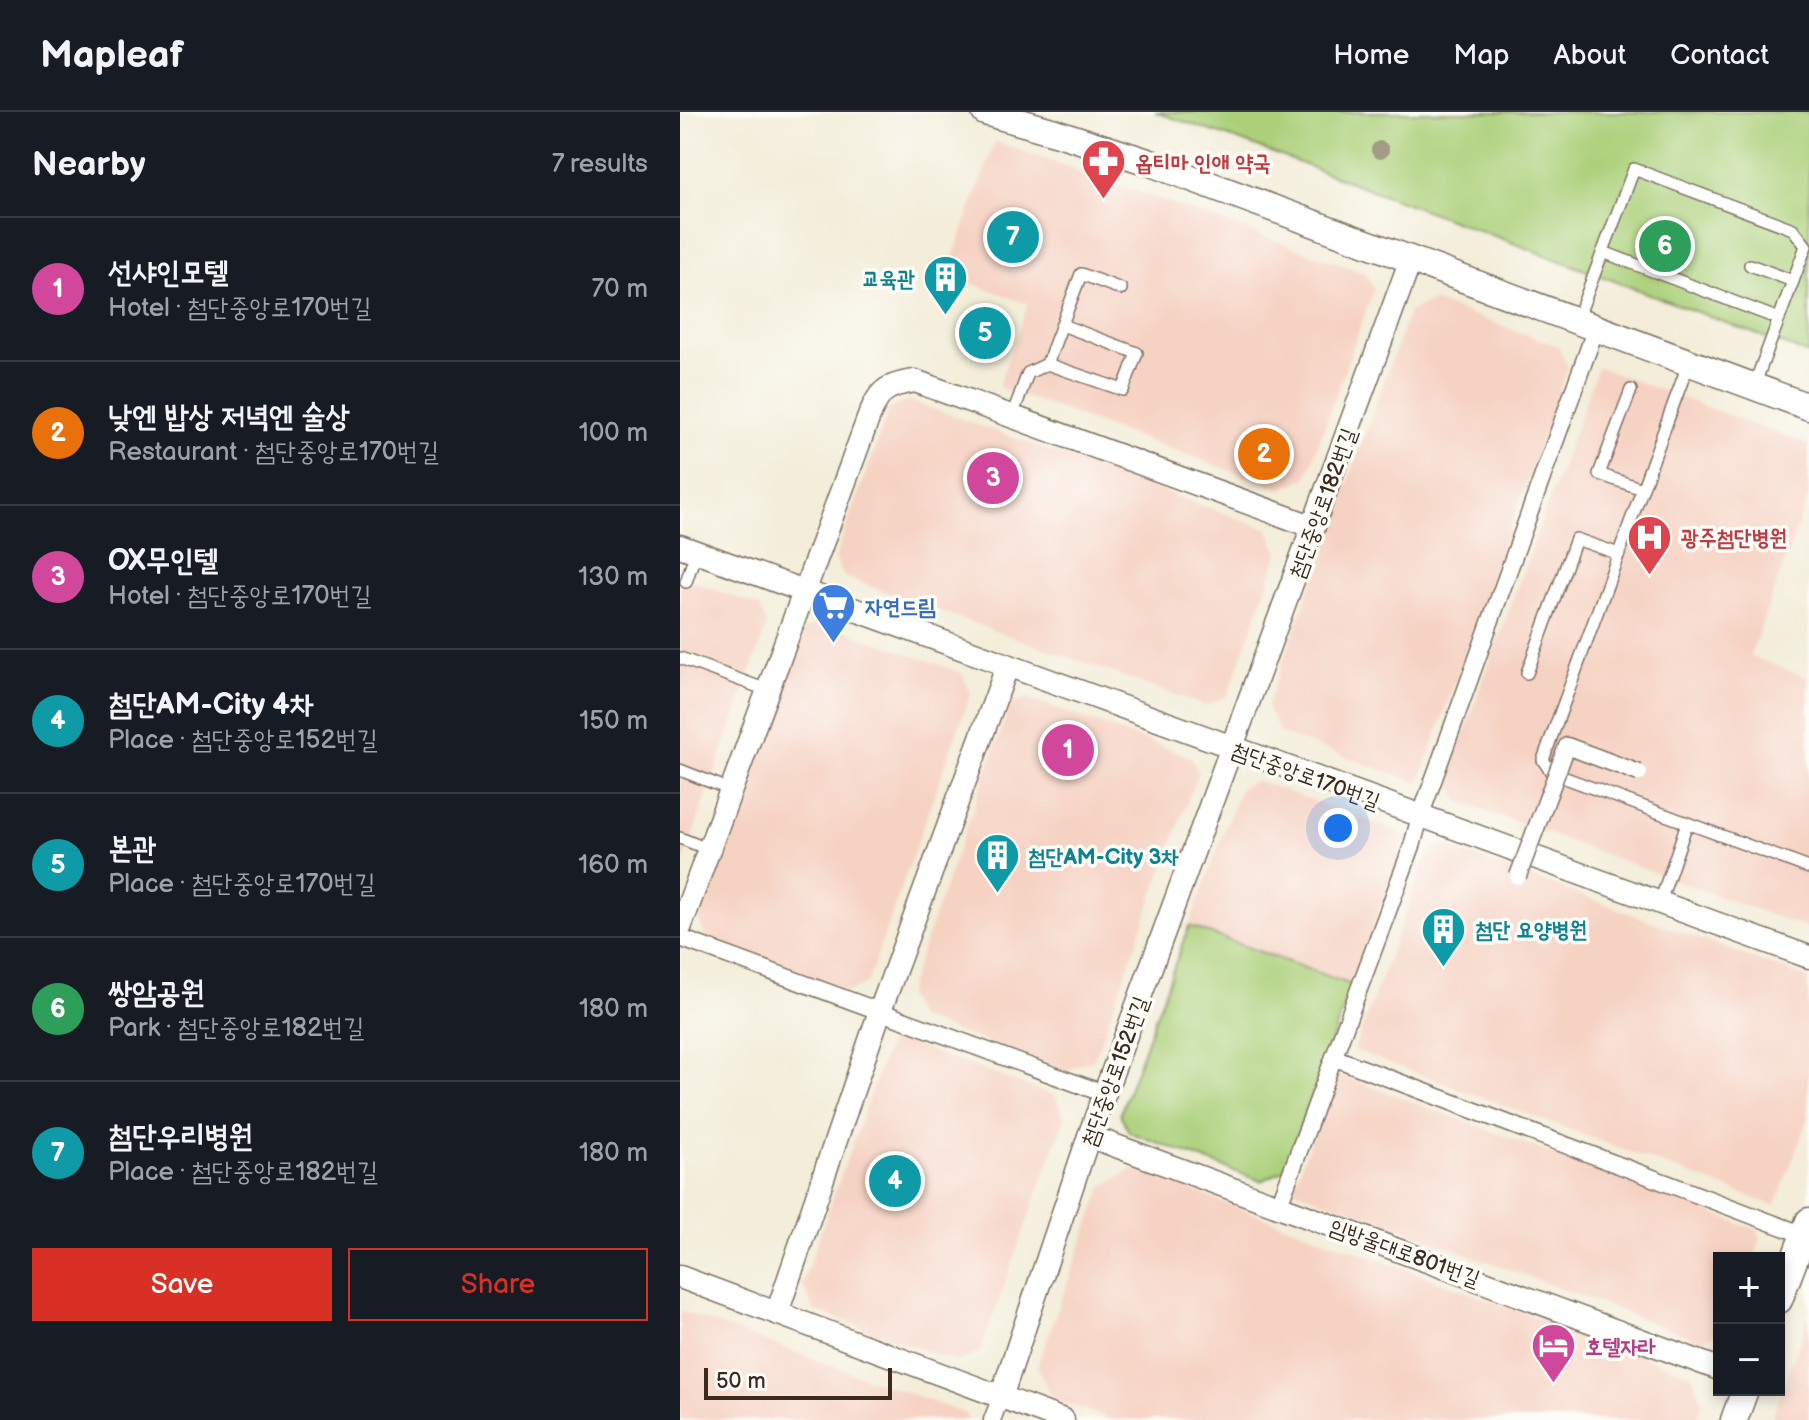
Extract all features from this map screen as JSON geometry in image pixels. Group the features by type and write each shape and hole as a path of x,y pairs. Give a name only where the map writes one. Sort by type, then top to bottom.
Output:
{"street":[{"path":"985,112 1148,162 1809,407"},
{"name":"첨단중앙로182번길","path":"1233,747 1411,259"},
{"path":"1279,1205 1412,846 1586,324"},
{"path":"680,928 877,397 893,384 915,381 1314,527"},
{"name":"첨단중앙로170번길","path":"688,549 1809,957"},
{"path":"777,1313 880,1011 1007,667"},
{"path":"1516,880 1567,746 1639,773"},
{"name":"첨단중앙로152번길","path":"1001,1397 1089,1136 1233,747"},
{"path":"680,938 1105,1094"},
{"path":"1335,1058 1806,1228 1785,1284"},
{"name":"임방울대로801번길","path":"1089,1136 1713,1367"},
{"path":"680,1277 1063,1420"},
{"path":"1734,1420 1743,1396"},
{"path":"992,1420 1001,1397"}],"lane":[{"path":"1586,324 1603,252 1634,169 1793,229 1806,246 1754,386"},
{"path":"1603,252 1779,319"},
{"path":"1750,265 1793,281"},
{"path":"1012,416 1028,373 1047,364 1081,274 1121,289"},
{"path":"1047,364 1123,390 1137,353 1062,325"},
{"path":"1689,362 1543,760 1552,773 1809,868"},
{"path":"1631,390 1599,474 1642,489"},
{"path":"1527,673 1576,539 1619,554"},
{"path":"686,582 688,549"},
{"path":"680,658 767,690"},
{"path":"680,770 731,790"},
{"path":"1660,902 1687,823"},
{"path":"680,838 710,850"}],"shaded area":[{"path":"995,141 1366,273 1374,289 1306,478 1281,489 998,387 1028,304 947,274"},
{"path":"1433,301 1558,346 1568,367 1419,783 1280,733 1267,707 1409,312"},
{"name":"광주첨단병원","path":"1598,367 1809,445 1809,495 1750,656 1809,678 1809,929 1459,801 1448,776"},
{"path":"908,400 1268,529 1279,552 1228,696 1205,706 844,577 835,558 889,409"},
{"path":"680,577 759,606 767,625 680,870"},
{"path":"820,622 962,673 971,693 867,983 849,992 708,941 699,922 803,630"},
{"path":"1027,698 1191,757 1198,772 1095,1058 1067,1071 918,1018 906,995 1010,705"},
{"path":"1256,780 1407,835 1352,985 1189,926 1240,788"},
{"path":"1443,845 1809,979 1809,1117 1775,1206 1354,1050 1428,852"},
{"path":"891,1037 1055,1096 1065,1117 980,1352 957,1362 814,1310 802,1284"},
{"path":"1335,1073 1757,1230 1761,1238 1756,1252 1713,1252 1713,1336 1701,1341 1293,1189"},
{"path":"1133,1169 1691,1374 1703,1402 1696,1420 1113,1420 1052,1398 1037,1366 1103,1186"},
{"path":"680,1311 966,1414 968,1420 680,1420"},
{"path":"1809,1317 1809,1420 1771,1420 1780,1396 1785,1396 1785,1382"}],"green space":[{"path":"1155,112 1809,112 1809,354 1241,141"},
{"path":"1189,926 1352,985 1284,1170 1261,1181 1129,1132 1120,1114"}],"place":[{"name":"옵티마 인애 약국","path":"1104,201"},
{"name":"첨단우리병원","path":"1013,237"},
{"name":"쌍암공원","path":"1665,246"},
{"name":"교육관","path":"946,317"},
{"name":"본관","path":"985,333"},
{"name":"낮엔 밥상 저녁엔 술상","path":"1264,454"},
{"name":"OX무인텔","path":"993,478"},
{"name":"광주첨단병원","path":"1650,576"},
{"name":"자연드림","path":"834,645"},
{"name":"선샤인모텔","path":"1068,750"},
{"name":"첨단AM-City 3차","path":"997,895"},
{"name":"첨단 요양병원","path":"1444,968"},
{"name":"첨단AM-City 4차","path":"895,1181"},
{"name":"호텔자라","path":"1554,1385"}]}
